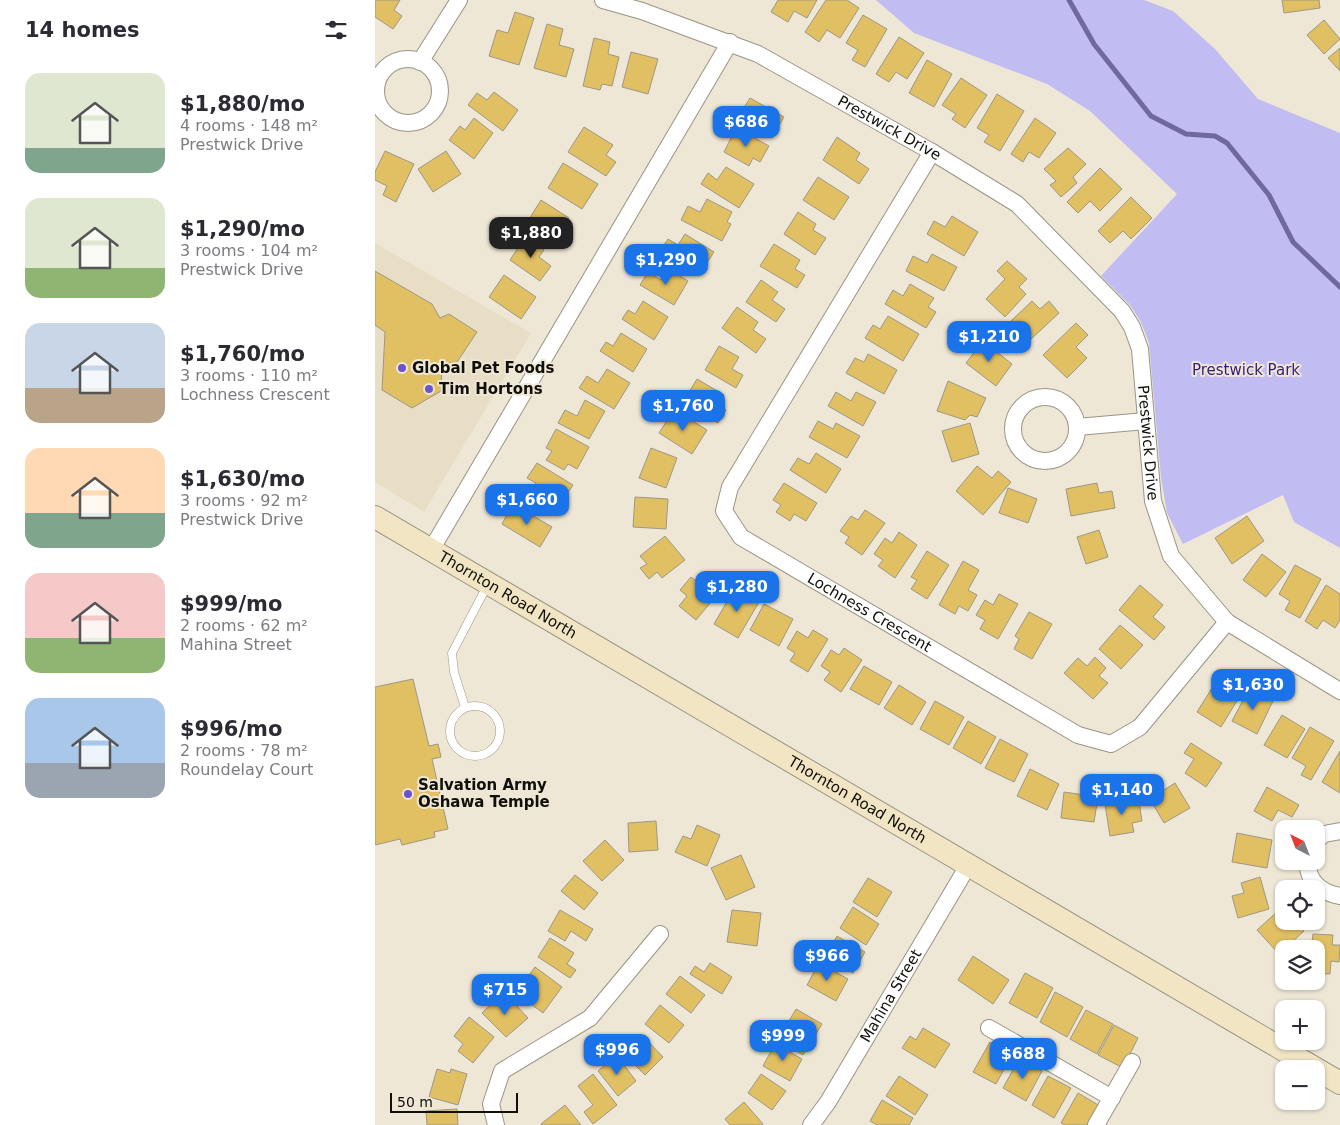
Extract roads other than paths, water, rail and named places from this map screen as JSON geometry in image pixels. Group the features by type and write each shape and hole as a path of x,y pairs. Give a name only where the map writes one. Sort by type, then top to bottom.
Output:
{"main road":[{"name":"Thornton Road North","path":"375,517 1340,1083"}],"street":[{"path":"420,62 459,0"},
{"name":"Prestwick Drive","path":"603,0 730,42 758,54 932,152 1017,204 1122,311 1133,327 1140,349 1153,501 1171,556 1227,622 1340,691"},
{"path":"431,550 730,42"},
{"name":"Lochness Crescent","path":"932,152 730,486 725,511 741,537 1079,735 1111,744 1140,727 1227,622"},
{"path":"1077,427 1146,421"},
{"path":"1325,834 1340,831"},
{"name":"Mahina Street","path":"811,1125 828,1102 969,864"},
{"path":"1309,870 1310,875 1320,889 1340,896"},
{"path":"496,1125 491,1104 502,1070 590,1018 659,934"},
{"path":"989,1028 1112,1098"},
{"path":"1096,1125 1132,1062"}],"lane":[{"path":"465,707 455,672 453,653 488,584"},
{"path":"483,706 497,717 501,734 493,750 477,757 459,752 449,737 452,720 465,707 483,706"}],"waterway":[{"path":"1069,0 1094,44 1151,116 1186,134 1215,136 1227,143 1269,195 1293,242 1340,287"}],"place":[{"name":"Global Pet Foods","path":"402,368"},
{"name":"Tim Hortons","path":"429,389"},
{"name":"Salvation Army Oshawa Temple","path":"408,794"}],"park label":[{"name":"Prestwick Park","path":"1246,370"}]}
